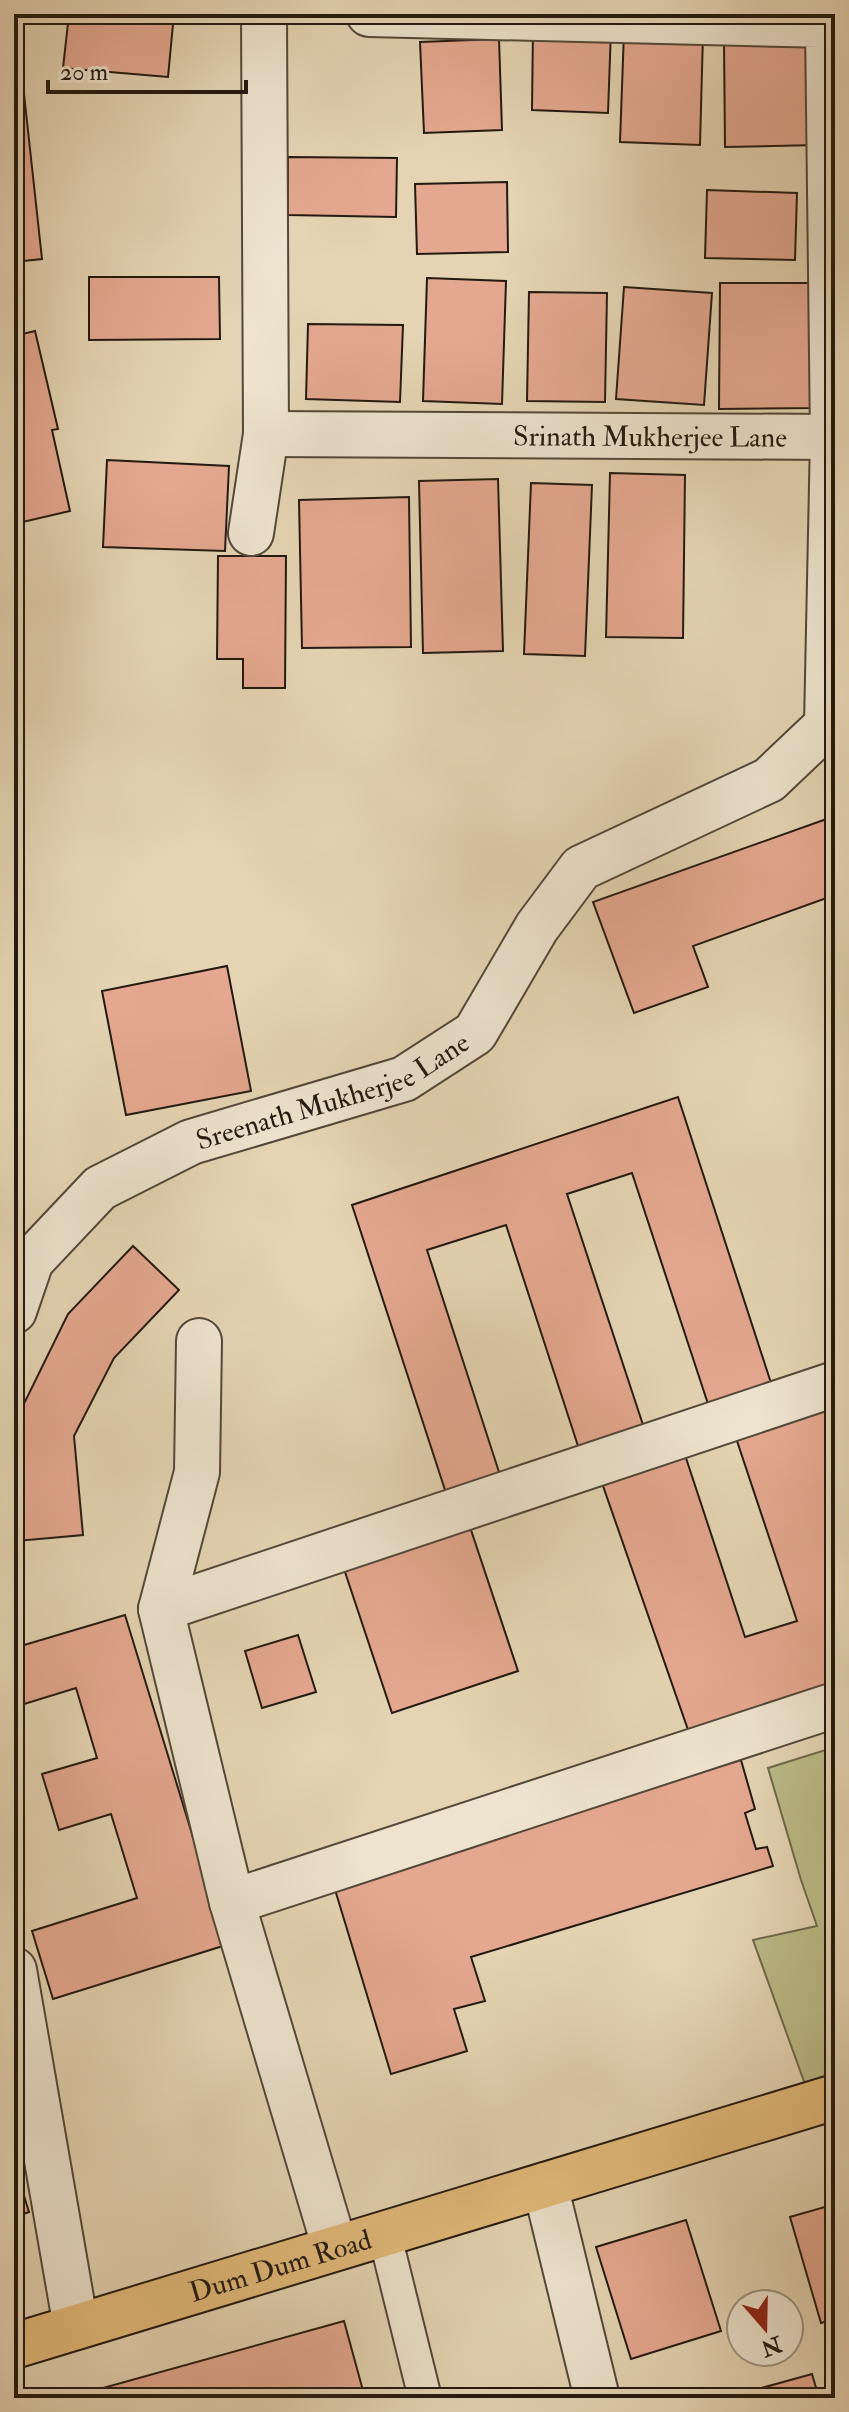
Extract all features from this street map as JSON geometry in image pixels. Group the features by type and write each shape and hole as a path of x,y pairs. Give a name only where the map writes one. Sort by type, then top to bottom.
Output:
{"main road":[{"name":"Dum Dum Road","path":"14,2346 835,2097"}],"street":[{"path":"251,533 266,434 264,14"},
{"path":"369,14 832,25 831,724"},
{"name":"Srinath Mukherjee Lane","path":"266,434 833,437"},
{"name":"Sreenath Mukherjee Lane","path":"14,1311 22,1255 100,1188 191,1142 404,1079 475,1033 537,927 581,868 769,780 831,724"},
{"path":"199,1341 197,1472 161,1609 232,1902 335,2248"},
{"path":"161,1609 835,1384"},
{"path":"232,1902 835,1705"},
{"path":"14,1970 76,2327"},
{"path":"545,2185 597,2398"}],"lane":[{"path":"384,2232 425,2398"}],"green space":[{"path":"835,1747 835,2077 806,2087 753,1940 817,1926 768,1768"}],"building":[{"path":"69,14 174,14 168,77 63,68"},
{"path":"533,28 611,29 608,113 532,110"},
{"path":"624,32 703,34 700,145 620,142"},
{"path":"499,39 502,130 424,133 420,42"},
{"path":"816,39 818,145 725,147 724,42"},
{"path":"19,48 42,259 14,262 14,49"},
{"path":"288,157 397,158 396,217 288,215"},
{"path":"507,182 508,252 417,254 415,184"},
{"path":"707,190 797,193 795,260 705,258"},
{"path":"89,277 219,277 220,339 89,340"},
{"path":"427,278 506,281 502,404 423,401"},
{"path":"720,283 810,283 810,408 719,409"},
{"path":"624,287 712,293 704,405 616,399"},
{"path":"529,292 607,293 605,402 527,401"},
{"path":"308,324 403,325 400,402 306,399"},
{"path":"35,331 58,429 52,430 70,511 14,524 14,336"},
{"path":"107,460 229,466 225,551 103,547"},
{"path":"610,473 685,475 683,638 606,637"},
{"path":"498,479 503,651 423,653 419,481"},
{"path":"531,483 592,485 585,656 524,654"},
{"path":"409,497 411,647 302,648 299,500"},
{"path":"218,556 286,556 285,688 243,688 243,659 217,659"},
{"path":"835,816 835,895 693,946 708,987 634,1013 593,902"},
{"path":"227,966 251,1091 126,1115 102,991"},
{"path":"678,1097 772,1386 709,1407 632,1173 567,1194 644,1428 579,1449 506,1225 427,1250 500,1475 446,1493 352,1205"},
{"path":"133,1246 179,1290 114,1358 74,1436 83,1535 17,1541 14,1424 68,1314"},
{"path":"825,1405 835,1435 835,1700 694,1747 602,1483 684,1452 745,1637 797,1621 735,1435"},
{"path":"468,1521 518,1671 392,1713 342,1563"},
{"path":"125,1615 226,1945 53,1999 32,1931 137,1898 111,1814 59,1830 42,1774 97,1758 76,1688 21,1705 14,1681 14,1648"},
{"path":"298,1635 316,1692 262,1708 245,1651"},
{"path":"741,1760 755,1809 745,1813 756,1849 767,1847 773,1866 471,1957 485,2001 454,2009 467,2051 391,2074 333,1883"},
{"path":"14,2163 29,2212 14,2217"},
{"path":"835,2204 835,2319 821,2323 790,2217"},
{"path":"686,2220 721,2331 631,2359 596,2247"},
{"path":"344,2321 365,2398 67,2398"},
{"path":"812,2374 819,2398 761,2398 758,2389"}]}
